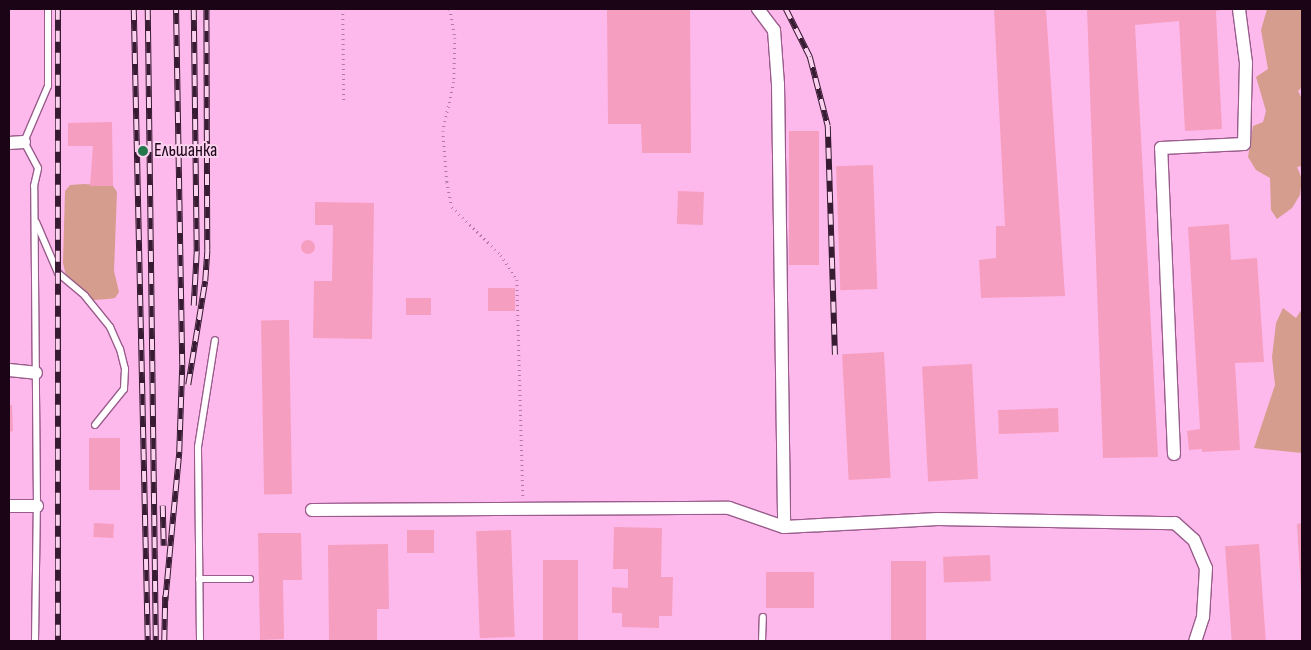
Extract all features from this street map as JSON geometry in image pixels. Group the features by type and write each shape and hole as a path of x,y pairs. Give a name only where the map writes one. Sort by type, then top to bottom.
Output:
{"street":[{"path":"758,9 774,30 778,84 784,527"},
{"path":"1174,454 1161,148 1244,144 1246,63 1239,9"},
{"path":"9,143 24,142"},
{"path":"9,370 36,373"},
{"path":"9,506 37,506"},
{"path":"312,510 729,508 784,527 938,519 1174,523 1194,540 1206,568 1202,617 1194,641"}],"lane":[{"path":"35,641 37,506 34,186 38,168 24,142 48,86 48,9"},
{"path":"34,218 58,273 97,312 120,349 125,369 124,389 95,425"},
{"path":"200,641 198,447 215,340"},
{"path":"199,579 250,579"},
{"path":"762,641 763,617"}],"path":[{"path":"343,9 344,102"},
{"path":"450,9 455,47 454,82 443,132 447,182 452,207 501,255 517,280 523,509"}],"shaded area":[{"path":"1267,9 1302,9 1302,87 1298,91 1302,99 1302,166 1297,167 1302,179 1300,195 1292,208 1277,219 1271,210 1270,178 1256,170 1248,157 1253,126 1263,122 1266,111 1256,77 1268,69 1261,30"},
{"path":"70,185 113,186 117,192 114,271 119,292 115,298 93,300 66,276 63,263 65,191"},
{"path":"1283,308 1296,318 1302,309 1302,453 1254,448 1275,385 1272,357 1276,323"}],"building":[{"path":"607,9 690,9 691,153 642,153 641,124 608,124"},
{"path":"994,9 1046,9 1065,296 981,298 979,260 996,258 996,226 1005,226"},
{"path":"1087,9 1228,9 1216,11 1222,129 1185,131 1179,21 1135,25 1158,457 1103,458"},
{"path":"112,122 113,186 90,186 93,146 68,146 68,123"},
{"path":"789,131 819,131 819,265 789,265"},
{"path":"873,165 877,289 840,290 836,166"},
{"path":"678,191 704,192 703,225 677,224"},
{"path":"315,202 374,203 372,339 313,338 314,281 332,281 333,225 315,225"},
{"path":"1229,224 1231,260 1257,258 1264,362 1235,363 1240,450 1202,452 1202,449 1189,450 1187,431 1200,429 1188,227"},
{"path":"308,240 313,242 315,247 313,252 308,254 303,252 301,247 303,242"},
{"path":"488,288 515,288 515,311 488,311"},
{"path":"406,298 431,298 431,315 406,315"},
{"path":"261,320 289,320 292,494 264,494"},
{"path":"884,352 891,478 849,480 842,354"},
{"path":"972,364 978,479 928,481 922,367"},
{"path":"9,405 12,405 13,431 9,432"},
{"path":"1058,408 1059,432 999,434 998,410"},
{"path":"89,438 120,438 120,490 89,490"},
{"path":"94,523 114,524 113,538 93,537"},
{"path":"1302,523 1302,590 1301,590 1297,524"},
{"path":"614,527 662,528 661,577 673,577 672,616 659,616 659,628 622,627 622,613 612,613 612,587 628,588 628,569 613,569"},
{"path":"407,530 434,530 434,553 407,553"},
{"path":"511,530 515,637 480,638 476,531"},
{"path":"258,533 301,533 302,580 283,580 284,639 260,640"},
{"path":"388,544 389,609 377,609 377,641 329,641 328,545"},
{"path":"1259,544 1266,641 1232,641 1225,546"},
{"path":"990,555 991,581 944,583 943,557"},
{"path":"543,560 578,560 578,641 543,641"},
{"path":"891,561 926,561 926,641 891,641"},
{"path":"766,572 814,572 814,608 766,608"}],"railway":[{"path":"58,9 58,641"},
{"path":"134,9 148,641"},
{"path":"148,9 156,641"},
{"path":"165,601 179,452 182,365 176,9"},
{"path":"194,9 197,252 194,306"},
{"path":"188,385 205,281 207,251 206,9"},
{"path":"786,9 810,57 828,126 835,355"},
{"path":"163,506 164,546"},
{"path":"164,641 165,596"}],"place":[{"name":"Ельшанка","path":"143,151"}]}
